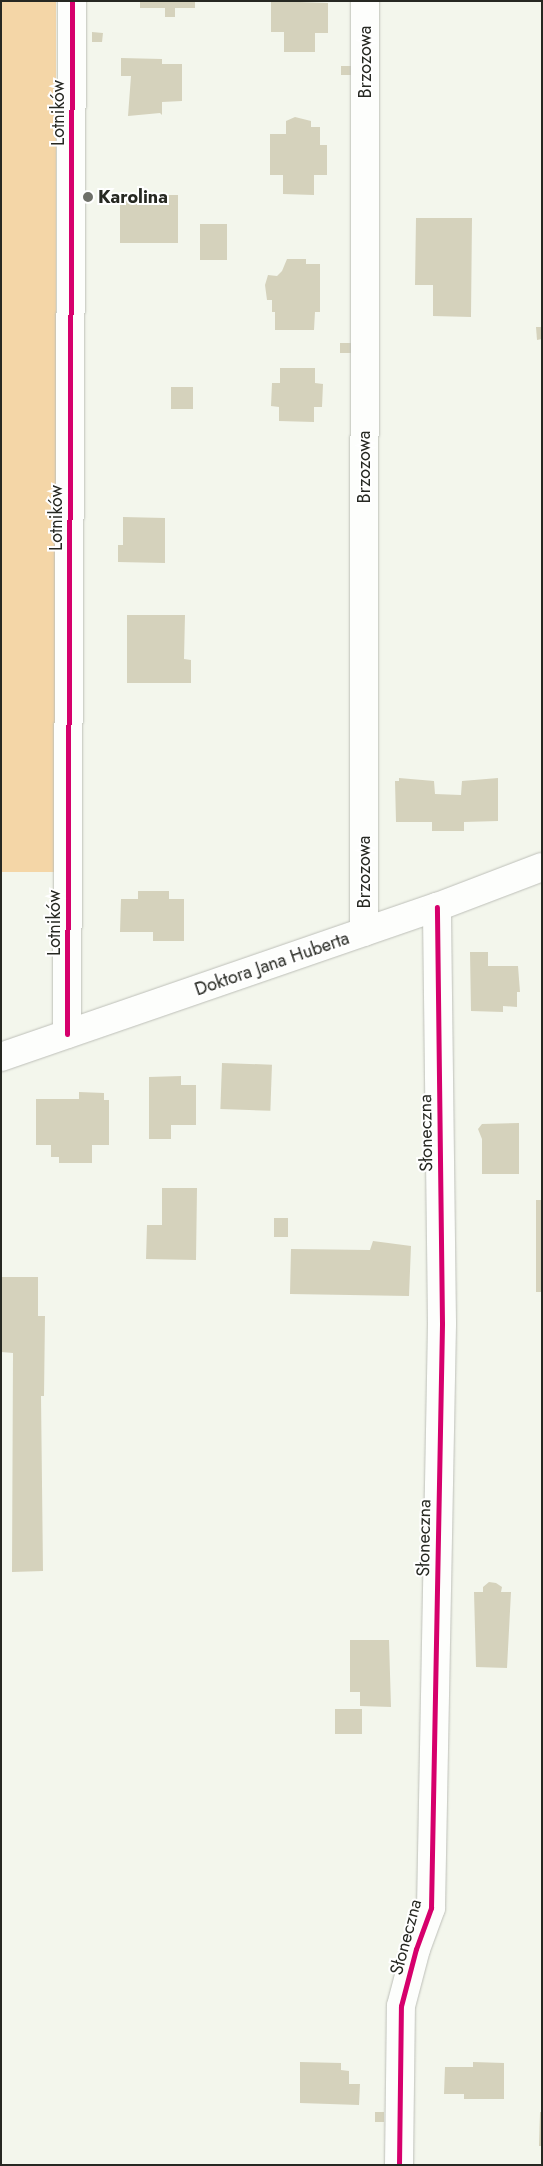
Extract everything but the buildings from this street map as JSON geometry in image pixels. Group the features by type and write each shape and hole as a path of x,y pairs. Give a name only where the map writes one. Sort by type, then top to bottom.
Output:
{"street":[{"name":"Lotników","path":"67,1034 72,1"},
{"name":"Brzozowa","path":"364,932 365,1"},
{"name":"Doktora Jana Huberta","path":"1,1057 437,907 542,866"},
{"name":"Słoneczna","path":"399,2165 401,2006 416,1948 431,1908 442,1323 437,907"}],"shaded area":[{"path":"1,1 56,1 56,872 1,872"}],"cycle path":[{"path":"67,1034 72,1"},
{"path":"399,2165 401,2006 416,1949 431,1908 442,1323 437,907"}],"place":[{"name":"Karolina","path":"88,197"}]}
